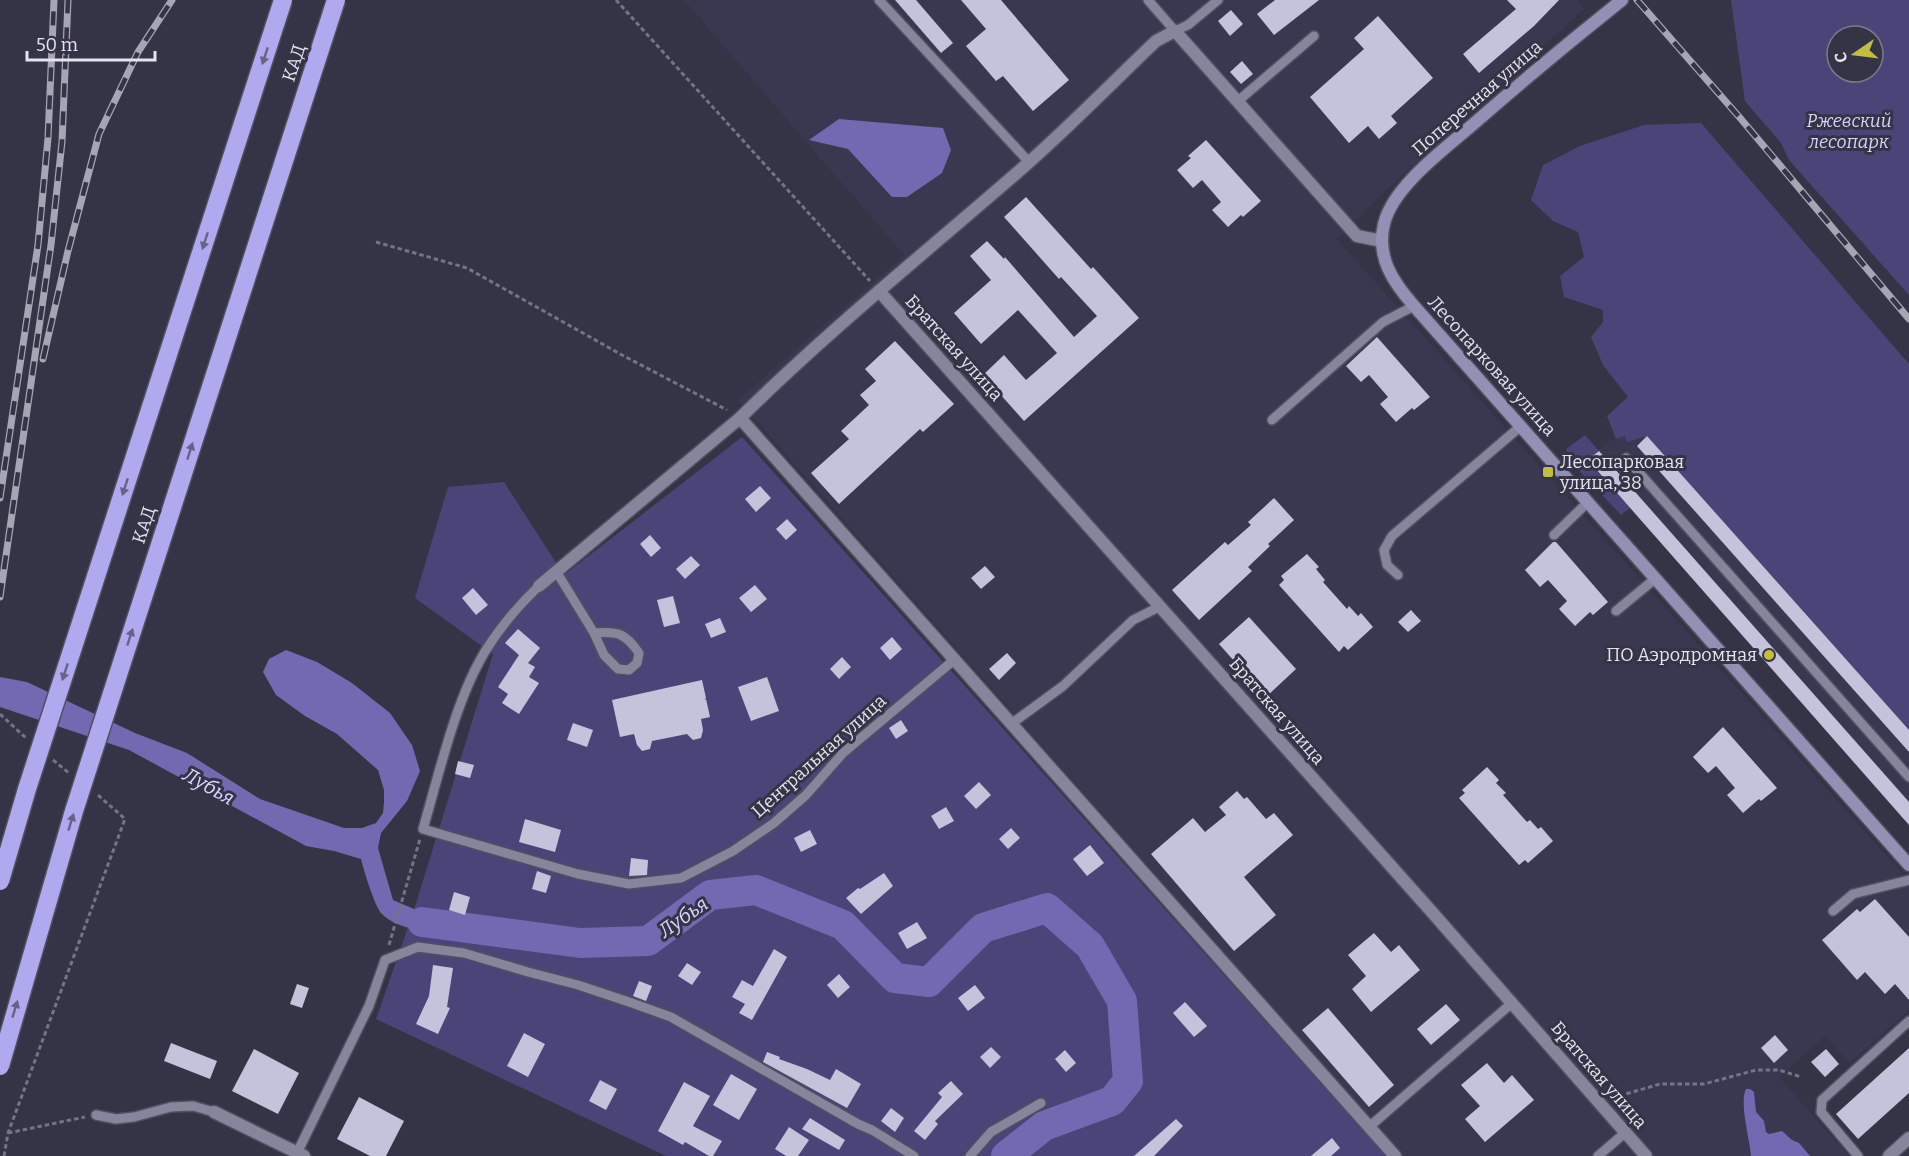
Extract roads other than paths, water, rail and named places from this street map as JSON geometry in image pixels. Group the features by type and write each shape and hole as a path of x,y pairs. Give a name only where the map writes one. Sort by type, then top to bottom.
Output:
{"highway":[{"name":"КАД","path":"0,881 31,778 283,0"},
{"name":"КАД","path":"0,1066 74,811 336,0"}],"street":[{"name":"Поперечная улица","path":"1382,241 1389,209 1406,185 1524,80 1622,0"},
{"path":"539,586 740,418 770,388 879,291 1029,162 1156,41 1176,31 1357,236 1382,241"},
{"name":"Лесопарковая улица","path":"1382,241 1388,270 1396,286 1909,865"},
{"name":"Братская улица","path":"879,291 1161,606 1646,1156"},
{"path":"740,418 1395,1156"},
{"path":"213,1112 301,1154"},
{"path":"1894,1155 1909,1138"}],"lane":[{"path":"879,0 1029,162"},
{"path":"1148,0 1176,31 1188,25 1218,0"},
{"path":"1238,101 1314,36"},
{"path":"1272,420 1383,322 1414,306"},
{"path":"1398,575 1387,565 1384,550 1392,536 1521,426"},
{"path":"1626,458 1909,777"},
{"path":"1554,535 1588,502"},
{"path":"556,571 594,633 604,655 618,669 629,670 637,663 639,652 629,639 611,632 594,633"},
{"path":"1616,611 1656,578"},
{"name":"Центральная улица","path":"539,586 502,627 485,652 468,687 452,730 423,829 578,874 629,884 681,878 733,851 774,824 806,795 843,753 954,660"},
{"path":"1011,724 1063,686 1133,620 1161,606"},
{"path":"1833,911 1854,894 1909,880"},
{"path":"301,1154 369,1006 385,960 418,947 464,953 578,985 671,1017 914,1156"},
{"path":"1369,1127 1512,1003"},
{"path":"1858,1156 1821,1112 1822,1100 1909,1021"},
{"path":"970,1156 991,1132 1041,1103"},
{"path":"96,1115 116,1119 134,1118 171,1107 193,1106 213,1112"},
{"path":"1598,1156 1626,1132"}],"water":[{"path":"839,119 943,128 951,150 942,173 907,197 892,197 848,149 809,140"},
{"path":"286,650 317,662 352,683 390,713 412,745 420,771 407,801 381,833 378,848 393,900 421,912 464,919 463,934 408,928 388,919 381,913 375,902 361,859 306,846 129,750 0,707 0,677 27,682 135,733 187,753 260,799 344,828 362,828 376,823 383,813 384,802 384,790 378,770 337,734 305,716 276,695 263,672 269,659"},
{"path":"1746,1089 1754,1092 1756,1112 1764,1121 1766,1132 1769,1134 1782,1131 1799,1143 1810,1156 1751,1156 1744,1112"}],"waterway":[{"name":"Лубья","path":"422,922 580,943 648,941 710,895 756,890 843,925 895,978 929,982 983,928 1047,908 1090,946 1122,1001 1128,1081 1112,1101 1044,1126 1006,1156"}],"railway":[{"path":"0,498 38,245 48,138 54,0"},
{"path":"0,597 51,245 62,142 68,0"},
{"path":"43,359 68,251 99,134 138,52 172,0"},
{"path":"1637,0 1741,119 1909,319"}],"place":[{"name":"Лесопарковая улица, 38","path":"1548,472"},
{"name":"ПО Аэродромная","path":"1769,655"}],"park label":[{"name":"Ржевский лесопарк","path":"1849,131"}]}
